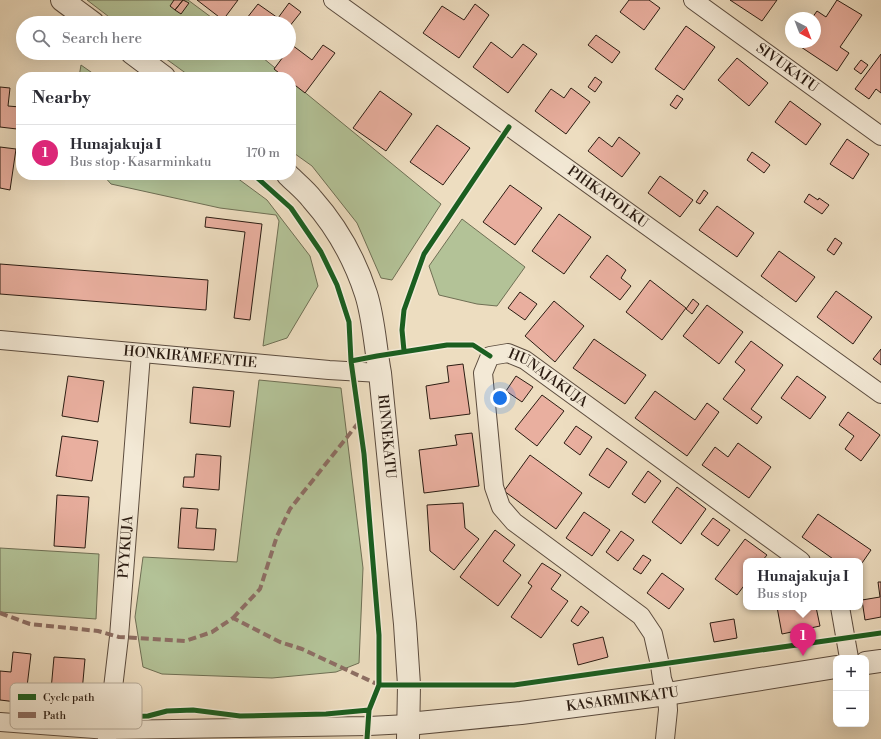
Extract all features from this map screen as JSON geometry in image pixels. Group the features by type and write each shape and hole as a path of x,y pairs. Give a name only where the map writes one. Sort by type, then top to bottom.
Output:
{"street":[{"path":"62,0 84,16"},
{"name":"PIHKAPOLKU","path":"333,0 881,394"},
{"name":"SIVUKATU","path":"693,0 881,136"},
{"path":"141,60 157,72"},
{"name":"RINNEKATU","path":"293,180 312,199 333,226 351,257 366,295 374,332 380,373 405,624 409,685 408,731"},
{"name":"HONKIRÄMEENTIE","path":"0,340 141,354 380,373"},
{"name":"HUNAJAKUJA","path":"667,694 662,679 653,634 641,616 514,522 501,507 494,487 483,373 490,356 508,353 525,360 797,558"},
{"name":"PYYKUJA","path":"113,683 119,637 141,354"},
{"path":"841,610 848,655"},
{"path":"869,663 881,661"},
{"name":"KASARMINKATU","path":"408,731 521,713 667,694 833,668"},
{"path":"666,739 668,710 667,694"},
{"path":"0,722 10,723"},
{"path":"62,729 107,734 369,726 408,731"}],"green space":[{"path":"87,0 188,0 210,16 108,16"},
{"path":"168,60 265,60 280,72 184,72"},
{"path":"81,65 91,72 80,72"},
{"path":"296,85 441,204 392,280 381,278 357,223 312,166 296,155"},
{"path":"107,180 240,180 267,200 310,256 318,286 287,338 263,346 279,221 276,215 220,208 111,184"},
{"path":"462,219 525,267 497,306 477,304 439,295 429,266"},
{"path":"259,380 341,388 363,568 359,663 336,672 272,678 162,674 143,667 135,617 143,557 237,562"},
{"path":"0,548 99,554 96,619 0,612"}],"building":[{"path":"174,0 183,0 175,10 170,6"},
{"path":"183,0 189,3 181,14 175,10"},
{"path":"197,0 238,0 226,16 218,16"},
{"path":"629,0 649,0 660,8 644,30 620,12"},
{"path":"730,0 777,0 762,21"},
{"path":"837,0 862,15 840,47 849,53 837,71 802,48 821,48 821,14 826,17"},
{"path":"289,3 301,12 296,18 296,16 279,16"},
{"path":"258,4 275,16 249,16"},
{"path":"475,4 489,15 459,58 423,33 442,6 464,20"},
{"path":"686,26 715,47 684,90 655,69"},
{"path":"596,35 620,52 612,63 588,45"},
{"path":"491,42 512,58 523,44 537,54 508,93 473,67"},
{"path":"323,45 335,53 305,93 296,86 296,72 278,72 274,69 281,60 296,60 296,48 312,60"},
{"path":"881,54 881,93 876,89 869,99 855,89"},
{"path":"737,58 768,83 749,106 718,80"},
{"path":"861,60 868,65 861,74 854,69"},
{"path":"595,77 602,82 595,92 588,87"},
{"path":"0,87 10,88 8,106 16,107 16,129 0,127"},
{"path":"571,88 590,102 566,134 535,111 551,89 564,98"},
{"path":"380,91 412,114 386,151 353,128"},
{"path":"677,95 683,99 676,109 670,105"},
{"path":"790,101 821,124 806,145 775,122"},
{"path":"437,125 470,148 443,185 410,162"},
{"path":"599,137 612,147 619,137 640,153 622,177 588,151"},
{"path":"847,139 869,154 853,179 830,164"},
{"path":"0,147 16,149 10,190 0,188"},
{"path":"752,152 770,165 764,173 747,160"},
{"path":"660,176 693,200 680,217 648,193"},
{"path":"510,185 542,208 515,245 483,222"},
{"path":"704,190 708,193 700,204 696,202"},
{"path":"809,194 818,200 819,198 829,205 822,214 804,202"},
{"path":"717,206 754,233 737,257 699,230"},
{"path":"559,214 591,237 564,274 532,251"},
{"path":"206,217 262,224 250,320 234,318 245,232 205,227"},
{"path":"835,238 842,243 834,255 827,250"},
{"path":"779,251 815,277 796,302 761,276"},
{"path":"607,255 626,270 621,278 631,286 620,300 590,277"},
{"path":"0,264 208,280 206,310 0,294"},
{"path":"650,280 686,308 662,340 626,312"},
{"path":"836,291 872,317 853,344 817,317"},
{"path":"520,292 537,304 525,320 508,308"},
{"path":"693,299 699,304 692,314 686,309"},
{"path":"554,301 584,326 555,362 525,336"},
{"path":"707,305 743,332 719,364 683,336"},
{"path":"594,339 646,375 625,404 573,368"},
{"path":"751,341 783,365 751,409 762,417 757,424 723,399 745,370 735,362"},
{"path":"881,349 881,365 873,359"},
{"path":"463,364 470,414 430,419 426,386 449,382 447,366"},
{"path":"68,376 104,381 98,422 62,416"},
{"path":"516,376 533,387 522,402 506,391"},
{"path":"797,376 826,397 810,419 781,398"},
{"path":"193,387 234,391 230,427 190,423"},
{"path":"655,391 695,420 707,403 719,412 687,456 635,418"},
{"path":"542,395 564,411 537,446 515,429"},
{"path":"848,412 880,435 861,461 845,449 854,436 839,425"},
{"path":"576,426 592,437 580,455 564,443"},
{"path":"472,433 479,486 424,493 419,450 457,445 455,435"},
{"path":"62,436 98,441 92,481 56,476"},
{"path":"738,443 771,467 749,498 702,465 715,447 728,457"},
{"path":"607,448 627,462 609,488 589,475"},
{"path":"196,454 221,456 219,490 183,487 184,477 194,477"},
{"path":"530,455 582,493 556,529 504,491"},
{"path":"648,471 661,481 645,503 632,494"},
{"path":"677,487 706,509 681,544 652,522"},
{"path":"57,495 89,497 85,548 54,546"},
{"path":"463,503 465,528 479,539 454,570 430,551 427,505"},
{"path":"181,508 198,509 196,528 216,529 214,550 178,548"},
{"path":"584,512 610,530 592,556 566,538"},
{"path":"818,514 871,550 863,562 863,558 832,558 802,537"},
{"path":"713,518 730,530 718,546 701,534"},
{"path":"495,530 515,545 503,561 521,575 498,606 460,577"},
{"path":"621,531 634,540 618,561 606,552"},
{"path":"745,539 767,555 764,558 743,558 743,587 737,595 715,579"},
{"path":"643,555 651,560 641,574 633,569"},
{"path":"542,563 561,575 551,589 568,601 541,638 511,617 532,586 528,583"},
{"path":"662,573 684,589 669,609 647,593"},
{"path":"878,582 881,582 881,617 865,620 863,600 880,597"},
{"path":"581,606 589,612 578,626 571,621"},
{"path":"778,610 817,610 820,626 782,634"},
{"path":"734,619 737,638 714,642 710,623"},
{"path":"603,637 608,657 578,665 573,644"},
{"path":"13,652 31,654 27,683 10,683 10,701 0,700 0,671 11,672"},
{"path":"54,657 85,659 83,683 52,683"}],"marked path":[{"path":"233,618 260,589 277,536 290,509 359,422"},
{"path":"0,613 30,624 98,631 119,637 185,641 212,632 233,618 280,642 302,649 379,685"}],"cycle path":[{"path":"404,351 402,330 404,310 424,254 509,127"},
{"path":"260,180 291,208 321,252 337,285 349,322 351,361 364,454 379,635 379,685 369,710 367,739"},
{"path":"351,361 447,345 473,345 490,356"},
{"path":"379,685 514,685 881,633"},
{"path":"142,716 167,711 193,710 240,716 326,714 369,710"}],"place":[{"name":"Hunajakuja I","path":"803,656"}]}
